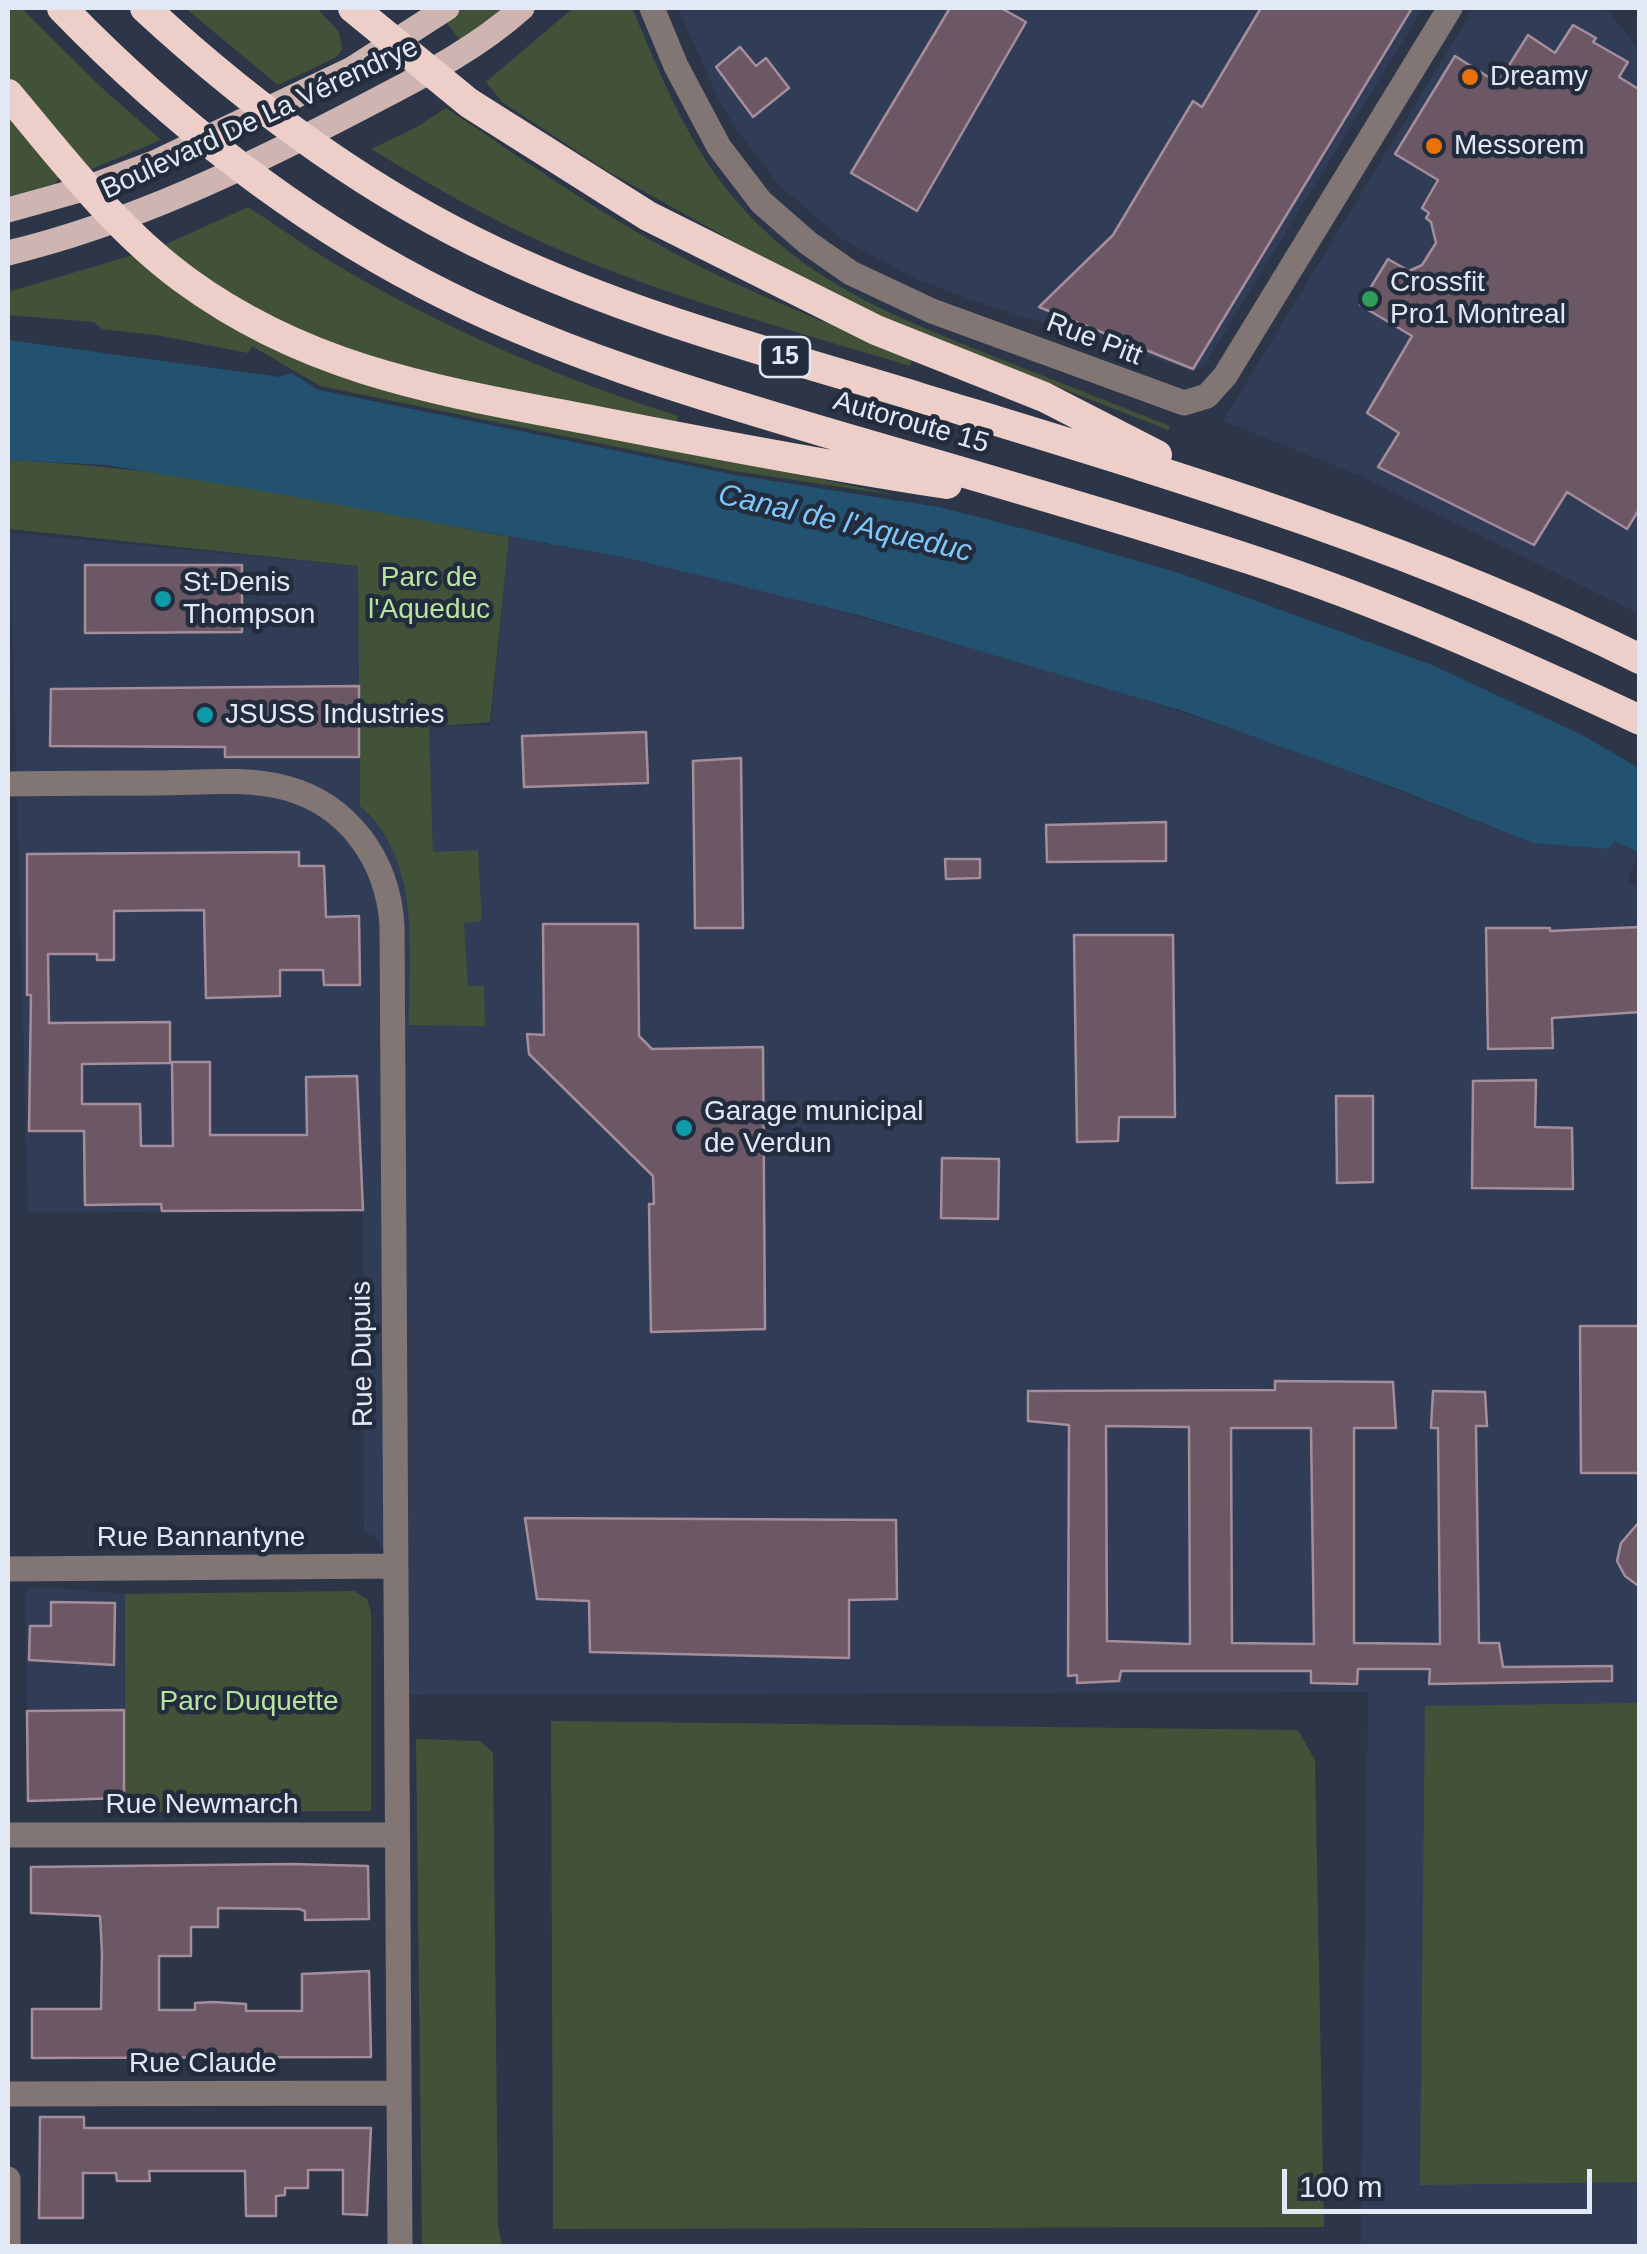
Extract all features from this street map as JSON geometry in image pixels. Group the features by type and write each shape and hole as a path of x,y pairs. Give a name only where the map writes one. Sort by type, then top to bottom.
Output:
{"highway":[{"name":"Autoroute 15","path":"62,8 172,112 299,209 423,284 572,352 759,413 1251,560 1374,603 1640,720"},
{"name":"Autoroute 15","path":"145,8 277,120 363,178 494,251 612,302 1226,491 1450,573 1640,659"},
{"path":"352,8 459,95 648,216 876,330 1044,397 1226,491"},
{"path":"8,94 116,222 184,280 248,322 354,369 790,460 1064,502"}],"main road":[{"name":"Boulevard De La Vérendrye","path":"8,210 154,163 295,97 397,42 447,8"},
{"name":"Boulevard De La Vérendrye","path":"8,253 116,222 261,158 433,72 478,44 522,8"}],"street":[{"name":"Rue Pitt","path":"652,8 719,148 761,202 808,244 852,273 917,305 1184,403 1202,400 1225,376 1450,8"},
{"name":"Rue Dupuis","path":"8,784 230,783 286,788 341,816 364,840 382,875 392,925 400,2246"},
{"name":"Rue Bannantyne","path":"8,1569 394,1566"},
{"name":"Rue Newmarch","path":"8,1835 396,1835"},
{"name":"Rue Claude","path":"8,2094 398,2093"},
{"path":"8,2178 8,2246"}],"shaded area":[{"path":"678,8 1423,8 1204,366 1194,371 977,302 916,279 842,239 780,186 736,129"},
{"path":"1474,8 1605,8 1639,49 1639,614 1363,477 1223,421"},
{"path":"10,533 358,566 360,806 381,829 392,849 403,878 409,917 468,987 464,922 482,920 478,850 433,853 429,727 491,725 509,537 632,559 773,593 1086,680 1289,748 1533,843 1609,849 1613,841 1639,853 1627,881 1640,887 1639,2246 1361,2246 1368,1692 405,1695 395,1566 374,1536 364,1533 363,1210 28,1213"},
{"path":"27,1589 125,1594 124,1710 27,1711 25,1595"}],"green space":[{"path":"8,8 21,8 161,140 87,171 8,79"},
{"path":"185,8 317,8 339,32 342,50 335,58 278,85"},
{"path":"464,8 504,8 461,41 445,21"},
{"path":"573,8 632,8 700,152 741,207 804,263 912,323 1170,426 1168,430 868,313 607,171 502,102 486,82"},
{"path":"446,108 572,192 669,250 755,292 913,358 910,366 726,311 590,263 501,223 371,149"},
{"path":"8,113 59,174 56,183 8,197"},
{"path":"248,207 337,265 430,316 552,371 678,416 676,425 420,374 283,327 160,247"},
{"path":"133,255 287,355 335,375 895,495 734,471 320,386 252,346 248,353 102,329 94,322 8,315 8,292"},
{"name":"Parc de l'Aqueduc","path":"8,460 197,479 509,537 490,722 429,727 433,852 478,850 482,921 464,923 468,986 484,986 485,1026 409,1025 410,937 403,880 380,828 360,806 358,566 10,529"},
{"name":"Parc Duquette","path":"354,1591 367,1599 371,1612 371,1811 125,1812 125,1594"},
{"path":"1639,1703 1639,2182 1420,2185 1425,1706"},
{"path":"551,1721 1298,1730 1315,1760 1324,2227 553,2229"},
{"path":"416,1739 480,1741 493,1753 498,2225 502,2246 422,2246"}],"water":[{"name":"Canal de l'Aqueduc","path":"8,340 280,377 291,373 319,390 735,475 939,507 1182,574 1432,665 1582,735 1639,768 1639,853 1614,841 1609,849 1533,843 1183,711 865,617 632,559 107,465 8,460"}],"building":[{"path":"950,8 1001,8 1026,22 917,211 851,173"},
{"path":"1261,8 1412,8 1193,369 1039,307 1113,235 1193,101 1202,107"},
{"path":"1573,25 1628,62 1619,77 1640,90 1640,508 1627,529 1567,492 1534,545 1378,467 1399,433 1367,413 1412,336 1360,305 1388,259 1409,271 1422,265 1436,243 1431,222 1426,218 1429,213 1422,208 1438,180 1395,154 1455,56 1498,83 1528,35 1555,53"},
{"path":"740,47 756,66 766,58 789,88 753,117 716,67"},
{"name":"St-Denis Thompson","path":"85,565 242,565 242,632 85,633"},
{"name":"JSUSS Industries","path":"359,686 359,757 225,757 225,747 50,746 51,689"},
{"path":"646,732 648,783 524,787 522,736"},
{"path":"741,758 743,928 695,928 693,761"},
{"path":"1166,822 1166,861 1047,862 1046,825"},
{"path":"299,852 299,866 324,866 326,917 359,916 360,985 324,985 323,970 280,970 280,996 206,998 204,910 114,911 114,960 97,960 97,954 48,954 49,1023 170,1022 170,1063 82,1064 82,1104 140,1104 141,1146 173,1146 172,1062 210,1062 210,1135 307,1135 306,1077 357,1076 363,1210 162,1211 161,1204 85,1205 84,1131 29,1131 27,854"},
{"path":"945,859 980,859 980,878 946,879"},
{"name":"Garage municipal de Verdun","path":"543,924 638,924 639,1036 652,1049 763,1047 765,1329 651,1332 649,1204 654,1204 653,1176 529,1054 527,1034 544,1035"},
{"path":"1640,927 1640,1012 1552,1018 1553,1048 1488,1049 1486,928 1550,931"},
{"path":"1074,935 1173,935 1175,1117 1119,1117 1118,1141 1077,1142"},
{"path":"1536,1080 1535,1127 1572,1128 1573,1189 1472,1188 1473,1081"},
{"path":"1336,1096 1373,1096 1373,1182 1337,1183"},
{"path":"942,1158 999,1159 998,1219 941,1218"},
{"path":"1580,1326 1640,1326 1640,1473 1581,1473"},
{"path":"1275,1381 1393,1382 1396,1428 1354,1428 1354,1643 1440,1644 1438,1428 1431,1428 1433,1391 1485,1392 1487,1426 1476,1426 1479,1643 1499,1643 1503,1667 1612,1666 1612,1681 1429,1684 1430,1669 1358,1669 1357,1684 1311,1683 1311,1671 1121,1671 1119,1681 1077,1683 1077,1675 1068,1676 1069,1425 1028,1421 1028,1391 1275,1390","holes":["1106,1426 1189,1427 1190,1644 1107,1641","1231,1428 1311,1428 1314,1644 1232,1643"]},
{"path":"525,1518 896,1520 897,1599 849,1600 849,1658 590,1652 589,1601 537,1599"},
{"path":"1640,1521 1640,1587 1625,1576 1617,1561 1621,1543"},
{"path":"51,1602 115,1603 114,1665 29,1660 30,1626 51,1626"},
{"path":"124,1710 124,1798 28,1801 27,1711"},
{"path":"368,1866 369,1919 305,1920 305,1911 299,1909 218,1908 218,1927 191,1927 191,1956 159,1956 159,2010 195,2010 195,2003 213,2002 246,2004 246,2011 302,2011 302,1974 369,1971 371,2057 32,2058 32,2009 101,2009 102,1953 100,1916 31,1913 31,1867"},
{"path":"40,2117 84,2117 84,2128 371,2128 367,2215 343,2214 343,2170 308,2170 308,2188 285,2188 285,2195 276,2196 276,2216 246,2216 245,2171 149,2171 150,2181 117,2181 116,2173 83,2173 83,2218 39,2218"}],"place":[{"name":"Dreamy","path":"1470,77"},
{"name":"Messorem","path":"1434,146"},
{"name":"Crossfit Pro1 Montreal","path":"1370,299"},
{"name":"St-Denis Thompson","path":"163,599"},
{"name":"JSUSS Industries","path":"205,715"},
{"name":"Garage municipal de Verdun","path":"684,1128"}]}
